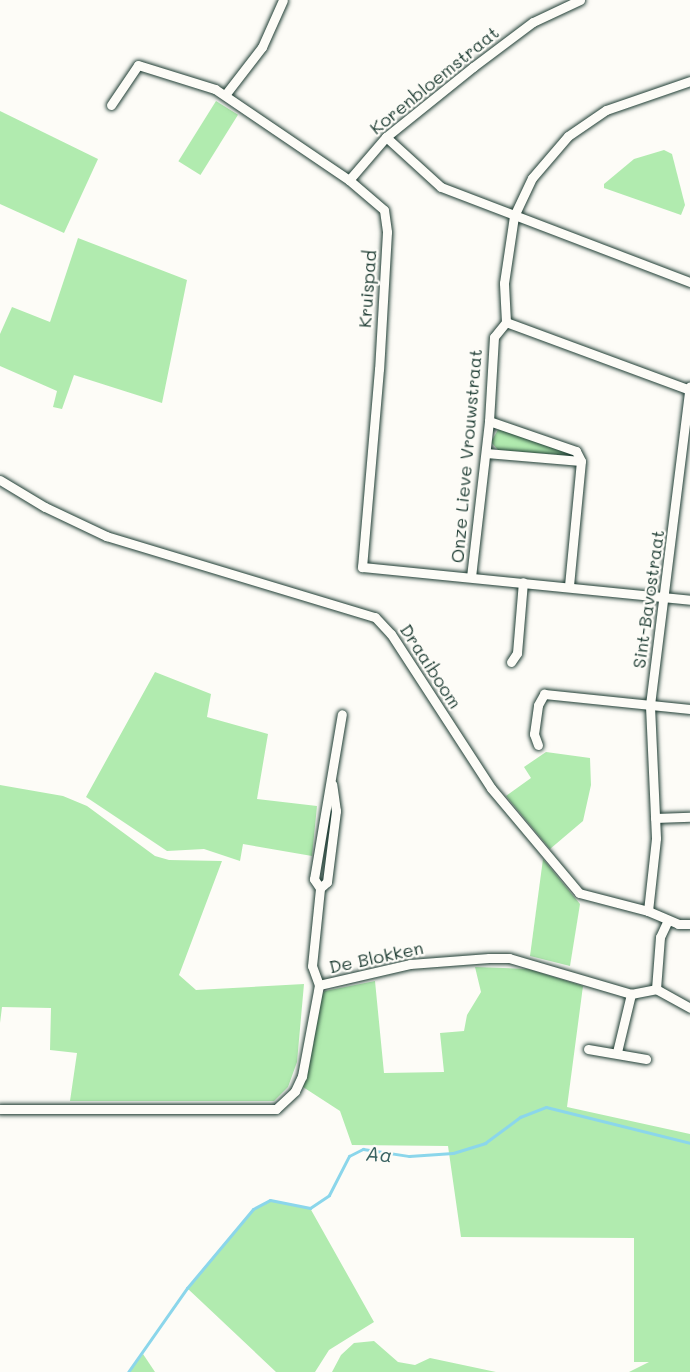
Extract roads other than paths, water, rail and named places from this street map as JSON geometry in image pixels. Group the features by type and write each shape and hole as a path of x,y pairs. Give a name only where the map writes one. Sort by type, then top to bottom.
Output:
{"street":[{"path":"225,95 262,47 284,0"},
{"name":"Korenbloemstraat","path":"349,180 386,137 533,22 580,0"},
{"name":"Kruispad","path":"111,105 138,65 225,95 349,180 387,216 362,567 471,577"},
{"name":"Onze Lieve Vrouwstraat","path":"471,577 486,453 494,337 506,322 504,283 514,216 538,170 580,126 624,103 690,81"},
{"path":"386,137 441,187 690,282"},
{"path":"506,322 690,389"},
{"name":"Sint-Bavostraat","path":"648,911 655,864 650,705 690,389"},
{"path":"489,421 576,451 581,461 569,586"},
{"path":"486,453 581,461"},
{"name":"Draaiboom","path":"0,480 45,507 106,536 375,616 391,634 491,788 579,893 648,911 668,920 690,924"},
{"path":"471,577 690,600"},
{"path":"511,662 517,654 523,582"},
{"path":"538,745 534,734 538,705 544,694 690,709"},
{"path":"319,985 312,966 320,888 327,882 336,811 332,784 342,714"},
{"path":"655,818 690,817"},
{"path":"656,989 660,938 668,920"},
{"name":"De Blokken","path":"0,1109 276,1109 295,1091 302,1076 319,985 410,964 489,957 509,958 631,994"},
{"path":"617,1052 631,994 656,989 690,1008"},
{"path":"588,1049 617,1052 646,1059"}],"waterway":[{"name":"Aa","path":"128,1372 187,1288 253,1209 270,1200 310,1208 329,1195 349,1156 363,1149 409,1156 453,1153 485,1143 520,1117 546,1107 690,1143"}]}
